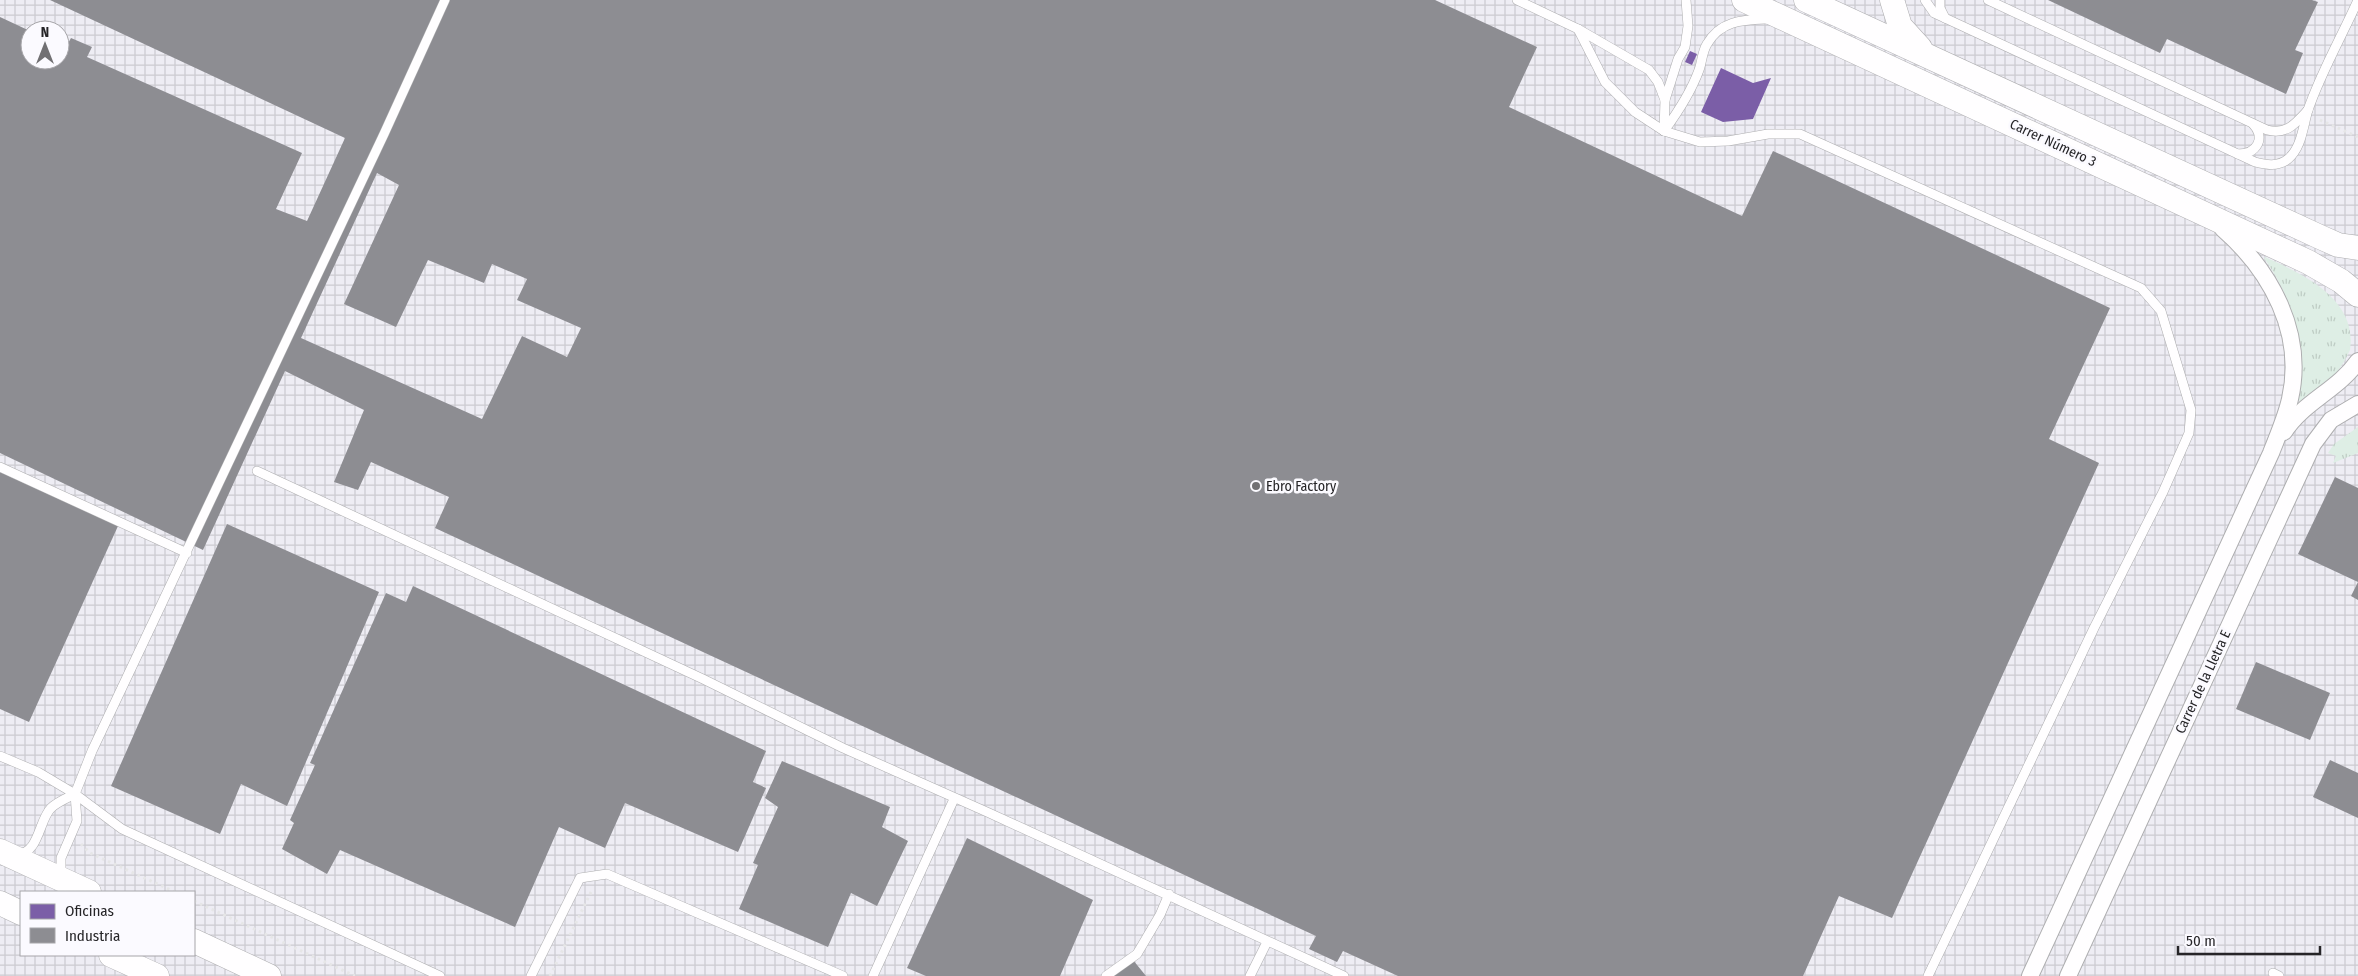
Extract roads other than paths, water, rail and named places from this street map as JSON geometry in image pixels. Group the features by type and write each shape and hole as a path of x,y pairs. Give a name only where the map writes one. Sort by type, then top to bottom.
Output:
{"main road":[{"name":"Carrer Número 3","path":"1744,0 2308,262 2341,281 2358,295"},
{"name":"Carrer Número 3","path":"1806,0 2320,237 2338,245 2358,248"},
{"path":"1892,0 1900,26 1910,39 1928,56"},
{"path":"4,853 87,891"},
{"path":"0,903 20,913"},
{"path":"195,941 269,976"},
{"path":"113,956 156,976"}],"street":[{"path":"2030,976 2271,453 2291,397 2293,374 2289,330 2272,287 2244,247 2205,214"},
{"path":"2271,453 2294,419 2307,406 2339,384 2358,361"},
{"name":"Carrer de la Lletra E","path":"2068,976 2314,444 2331,420 2358,404"}],"lane":[{"path":"66,882 61,871 61,858 77,821 75,794 92,751 380,143 445,0"},
{"path":"1517,0 1578,29 1650,70 1658,82 1665,100"},
{"path":"1664,131 1665,100 1678,59 1685,47 1688,16 1686,0"},
{"path":"1925,0 1934,13 2238,154 2263,164 2274,165 2287,160 2302,135 2308,110 2358,0"},
{"path":"1940,0 1941,13 1947,19"},
{"path":"1988,0 2267,130 2285,131 2292,128 2308,110"},
{"path":"1664,131 1681,109 1700,70 1707,44 1723,27 1739,20 1784,19"},
{"path":"1578,29 1605,82 1635,112 1664,131 1700,142 1728,141 1768,134 1800,134 2141,288 2161,311 2191,410 2189,433 2163,492 2094,628 1928,976"},
{"path":"2238,154 2250,152 2258,145 2259,134 2252,123"},
{"path":"0,467 187,553"},
{"path":"257,471 954,799 1169,894 1267,942 1344,976"},
{"path":"0,756 38,772 75,794 122,829 440,976"},
{"path":"4,853 21,854 33,845 50,808 75,794"},
{"path":"873,976 954,799"},
{"path":"531,976 580,878 607,874 843,976"},
{"path":"1106,976 1137,954 1160,915 1169,894"},
{"path":"1250,976 1267,942"}],"place":[{"name":"Ebro Factory","path":"1256,486"}]}
